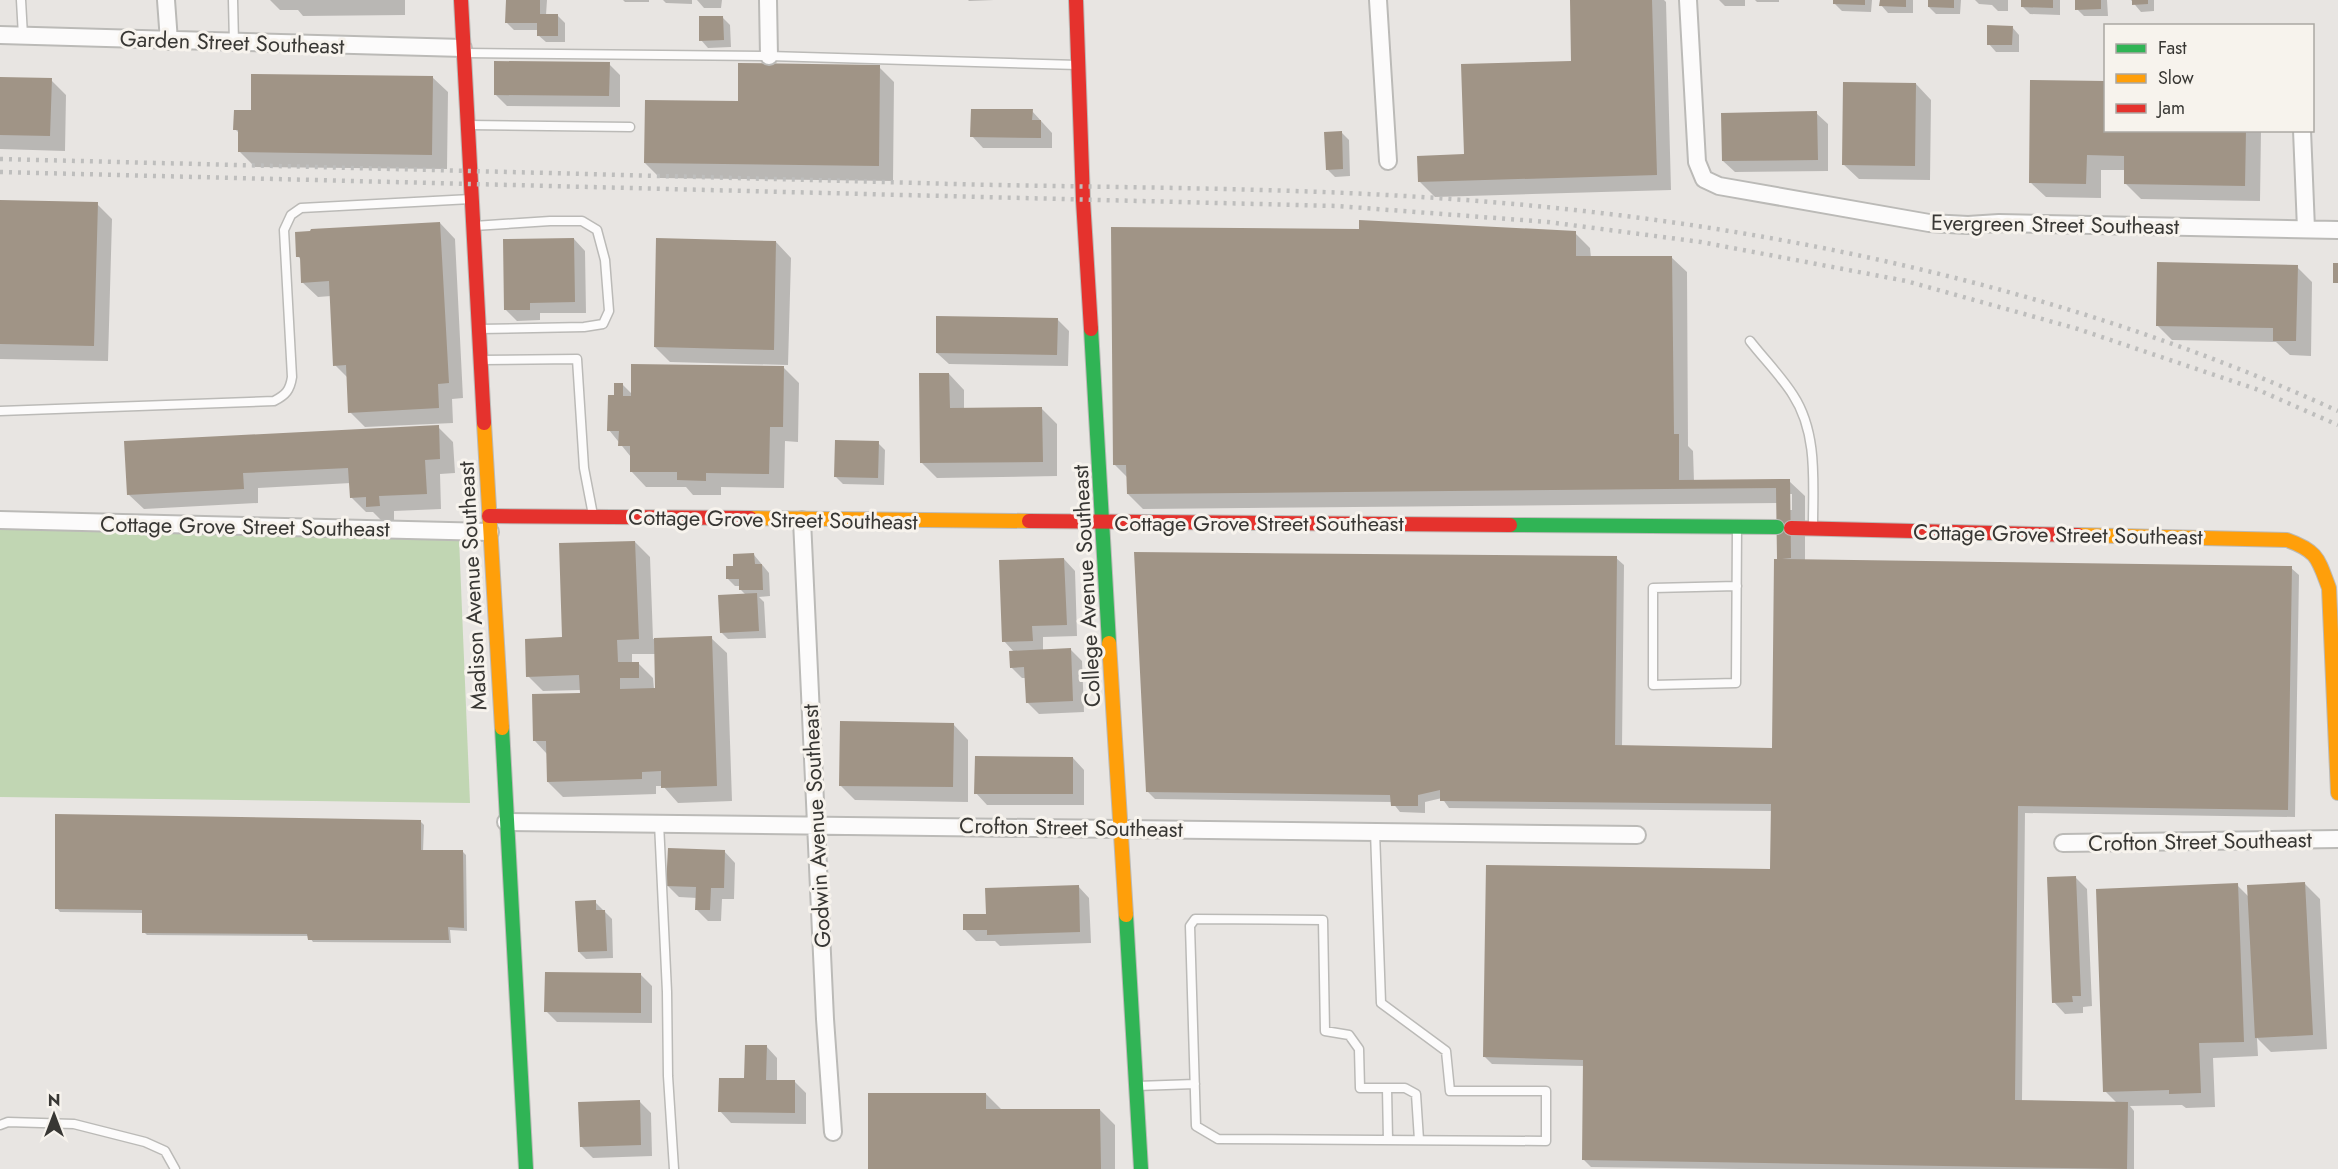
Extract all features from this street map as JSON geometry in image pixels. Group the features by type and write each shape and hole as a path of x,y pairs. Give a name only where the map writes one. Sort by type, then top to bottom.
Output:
{"street":[{"path":"166,0 169,41"},
{"name":"Madison Avenue Southeast","path":"461,0 526,1169"},
{"path":"768,0 769,56"},
{"name":"College Avenue Southeast","path":"1076,0 1083,200 1141,1169"},
{"path":"1378,0 1388,161"},
{"name":"Evergreen Street Southeast","path":"1688,0 1697,162 1704,179 1719,186 1929,223 2338,230"},
{"name":"Garden Street Southeast","path":"0,35 464,50"},
{"path":"2302,132 2306,229"},
{"name":"Cottage Grove Street Southeast","path":"0,520 490,524 593,517 1784,527 2287,540 2306,547 2319,560 2329,588 2338,793"},
{"name":"Godwin Avenue Southeast","path":"802,520 825,1019 833,1132"},
{"name":"Crofton Street Southeast","path":"506,822 1636,835"},
{"name":"Crofton Street Southeast","path":"2063,843 2338,839"}],"lane":[{"path":"21,0 23,36"},
{"path":"233,0 234,43"},
{"path":"464,50 1079,65"},
{"path":"468,125 630,127"},
{"path":"0,411 274,401 285,395 292,377 284,230 291,215 301,208 471,199"},
{"path":"473,226 550,220 582,221 597,230 605,260 609,311 603,324 584,327 479,329"},
{"path":"1750,341 1794,396 1808,432 1813,464 1813,528"},
{"path":"480,360 577,359 584,468 593,517"},
{"path":"1737,527 1737,586 1736,683 1653,685 1653,588 1737,586"},
{"path":"659,823 667,992 668,1076 674,1169"},
{"path":"1375,831 1381,1003 1446,1051 1450,1091 1546,1091 1546,1141 1218,1139 1196,1126 1190,926 1195,918 1323,920 1325,1031 1349,1035 1359,1049 1360,1088 1405,1088 1416,1094 1419,1140"},
{"path":"1136,1086 1195,1084"},
{"path":"1387,1088 1388,1140"},
{"path":"0,1125 8,1122 74,1124 145,1142 165,1151 175,1169"}],"green space":[{"path":"0,527 459,538 470,803 0,797"}],"building":[{"path":"506,0 540,0 540,14 558,14 558,36 537,36 537,23 505,23"},
{"path":"1570,0 1652,0 1657,175 1418,182 1417,156 1464,154 1461,64 1571,61"},
{"path":"1833,0 1865,0 1865,5 1833,4"},
{"path":"1880,0 1906,0 1906,7 1879,6"},
{"path":"1928,0 1954,0 1954,8 1928,7"},
{"path":"2021,0 2053,0 2053,8 2021,7"},
{"path":"2075,0 2101,0 2101,9 2075,10"},
{"path":"2132,0 2148,0 2148,4 2132,5"},
{"path":"699,16 723,16 724,40 699,41"},
{"path":"1987,25 2013,26 2012,45 1987,45"},
{"path":"494,61 610,62 609,96 494,95"},
{"path":"738,63 880,65 879,166 644,163 645,100 738,101"},
{"path":"251,74 433,76 432,155 238,152 238,130 233,130 234,110 251,110"},
{"path":"0,77 52,78 50,136 0,135"},
{"path":"2030,80 2104,81 2104,132 2246,132 2245,186 2124,184 2124,156 2087,155 2086,184 2029,183"},
{"path":"1843,82 1916,83 1915,166 1842,165"},
{"path":"971,109 1033,109 1032,120 1041,120 1041,138 970,137"},
{"path":"1817,111 1818,160 1722,161 1721,113"},
{"path":"1342,131 1343,169 1326,170 1324,132"},
{"path":"0,200 98,202 94,346 0,344"},
{"path":"1359,220 1576,231 1576,256 1672,256 1674,434 1679,434 1679,480 1790,479 1791,558 1782,559 2292,566 2288,810 2018,806 2015,1100 2128,1102 2127,1169 1582,1160 1583,1060 1483,1057 1486,865 1770,869 1771,804 1440,801 1440,790 1418,795 1418,806 1391,806 1390,795 1146,792 1134,552 1617,556 1615,745 1772,748 1774,559 1777,559 1776,488 1127,494 1126,465 1113,465 1111,227 1359,229"},
{"path":"440,222 449,383 438,384 439,408 348,413 346,365 333,366 329,281 301,283 300,257 296,257 295,232 311,229"},
{"path":"574,238 575,302 530,303 530,310 504,310 503,239"},
{"path":"656,238 776,241 774,350 654,347"},
{"path":"2157,262 2298,265 2296,341 2273,341 2273,328 2156,326"},
{"path":"2333,263 2338,263 2338,283 2333,283"},
{"path":"936,316 1058,318 1057,355 936,353"},
{"path":"631,364 784,366 783,427 770,427 769,474 706,473 706,481 677,480 677,472 630,472 630,446 618,446 619,431 607,431 608,395 614,395 614,383 623,383 623,396 631,396"},
{"path":"919,373 949,373 950,408 1042,407 1043,462 920,463"},
{"path":"439,425 440,459 425,460 427,494 379,496 380,506 366,507 366,497 350,498 348,468 243,473 244,489 127,495 124,441"},
{"path":"835,440 879,441 878,478 834,477"},
{"path":"635,541 639,639 617,640 618,662 639,662 639,678 620,678 620,689 655,688 654,638 712,636 717,786 661,788 661,771 642,772 642,779 547,782 546,741 533,741 532,694 580,693 579,675 526,677 525,639 562,637 559,543"},
{"path":"754,553 755,564 762,564 763,590 739,590 739,579 726,579 726,566 733,566 733,554"},
{"path":"1064,558 1067,625 1032,626 1033,641 1002,642 999,560"},
{"path":"757,593 759,631 720,633 718,595"},
{"path":"1071,648 1073,701 1026,703 1024,667 1010,668 1009,651"},
{"path":"840,721 954,723 953,787 839,786"},
{"path":"975,756 1073,757 1073,794 974,794"},
{"path":"55,814 421,820 421,850 463,850 464,928 448,927 449,940 308,940 307,934 142,933 142,910 55,909"},
{"path":"668,848 725,850 724,888 711,888 710,910 695,910 696,887 666,886"},
{"path":"2076,876 2081,996 2072,996 2073,1002 2052,1003 2047,877"},
{"path":"2305,882 2313,1035 2255,1038 2247,885"},
{"path":"2238,883 2244,1042 2199,1043 2201,1093 2169,1094 2169,1090 2103,1092 2096,889"},
{"path":"1079,885 1080,932 987,935 987,930 963,930 963,914 986,914 985,888"},
{"path":"596,900 596,910 605,910 607,951 578,952 575,901"},
{"path":"545,972 641,973 641,1013 544,1012"},
{"path":"745,1045 767,1045 766,1080 795,1080 795,1113 718,1112 719,1078 744,1078"},
{"path":"868,1093 986,1093 986,1109 1100,1109 1101,1169 868,1169"},
{"path":"640,1100 641,1145 580,1147 578,1102"}],"railway":[{"path":"0,159 1264,190 1389,195 1565,209 1679,223 1792,242 1905,266 2016,294 2125,328 2233,367 2338,411"},
{"path":"0,172 1337,206 1548,222 1701,242 1906,281 2078,329 2256,389 2338,425"}],"traffic: fast":[{"path":"1091,329 1109,643"},
{"path":"1510,525 1777,527"},
{"path":"502,728 526,1169"},
{"path":"1126,915 1141,1169"}],"traffic: slow":[{"path":"484,423 502,728"},
{"path":"750,518 1029,521"},
{"path":"2078,535 2287,540 2311,552 2316,557 2329,588 2338,793"},
{"path":"1109,643 1126,915"}],"traffic: jam":[{"path":"461,0 484,423"},
{"path":"1076,0 1083,200 1091,329"},
{"path":"489,516 750,518"},
{"path":"1029,521 1510,525"},
{"path":"1791,528 2078,535"}]}
